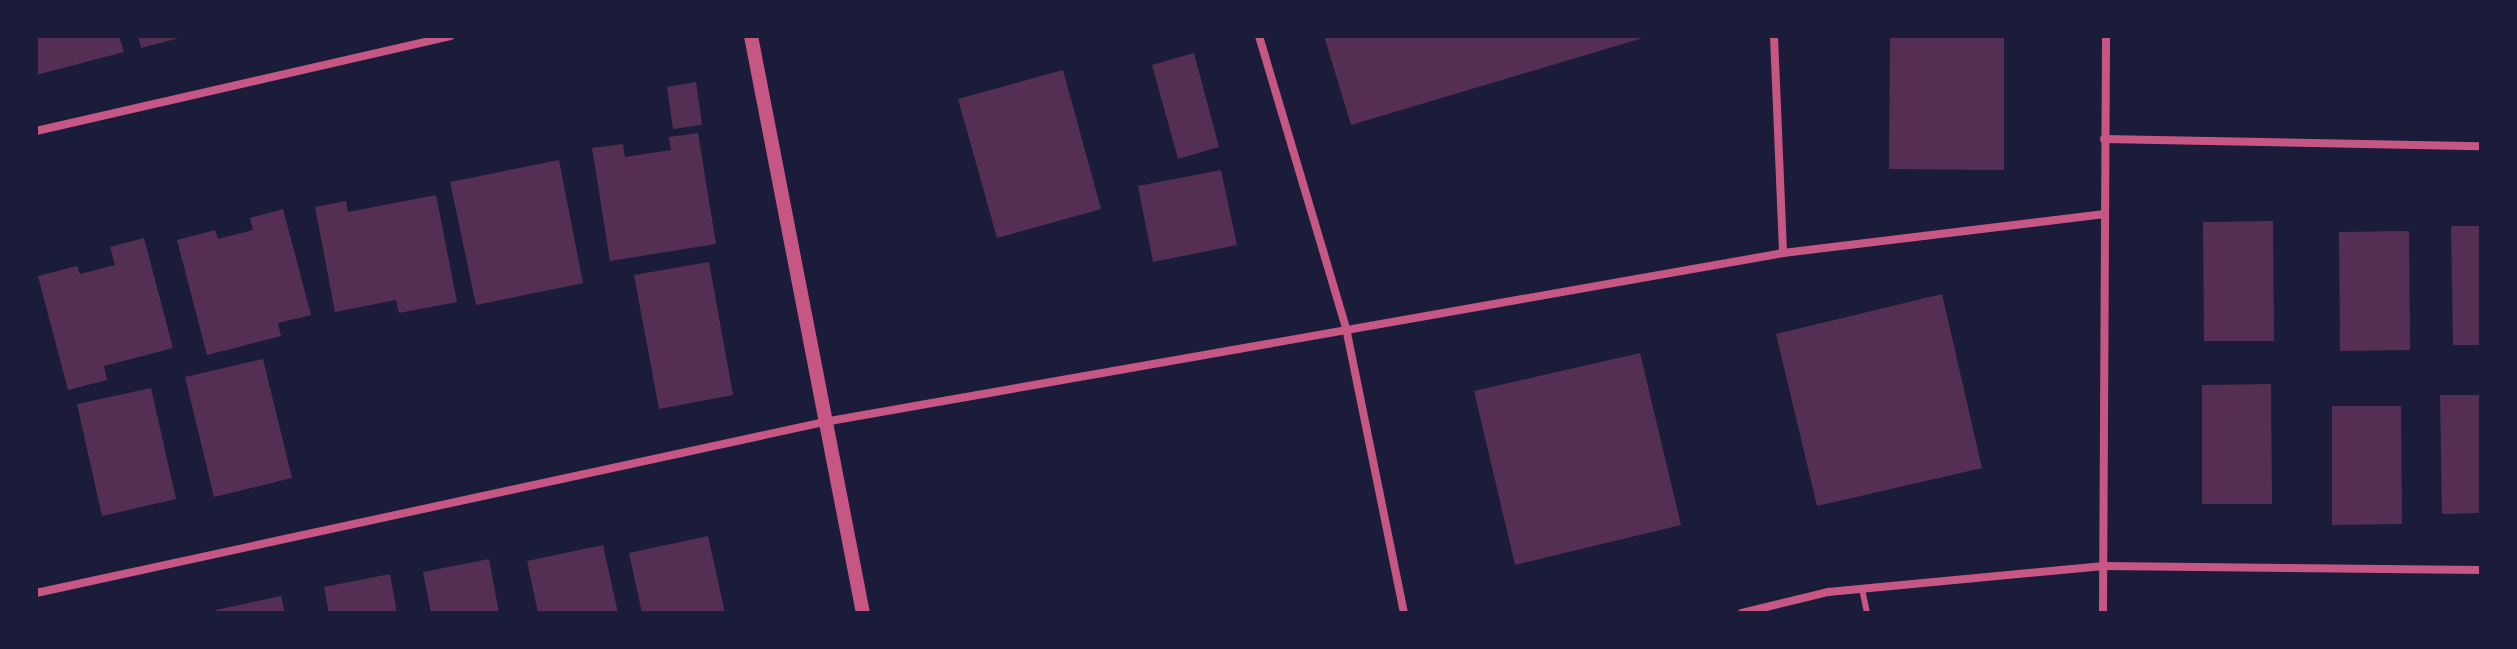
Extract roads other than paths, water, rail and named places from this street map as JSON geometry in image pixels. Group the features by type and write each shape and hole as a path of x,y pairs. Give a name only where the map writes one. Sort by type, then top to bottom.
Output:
{"street":[{"path":"36,131 450,36"},
{"path":"751,36 863,613"},
{"path":"1259,36 1346,328 1404,613"},
{"path":"1774,36 1783,253"},
{"path":"2103,613 2106,36"},
{"path":"2104,139 2481,146"},
{"path":"36,593 824,422 1783,253 2103,214"},
{"path":"1742,613 1862,589 2104,566 2481,570"}],"lane":[{"path":"1862,589 1867,613"}]}
